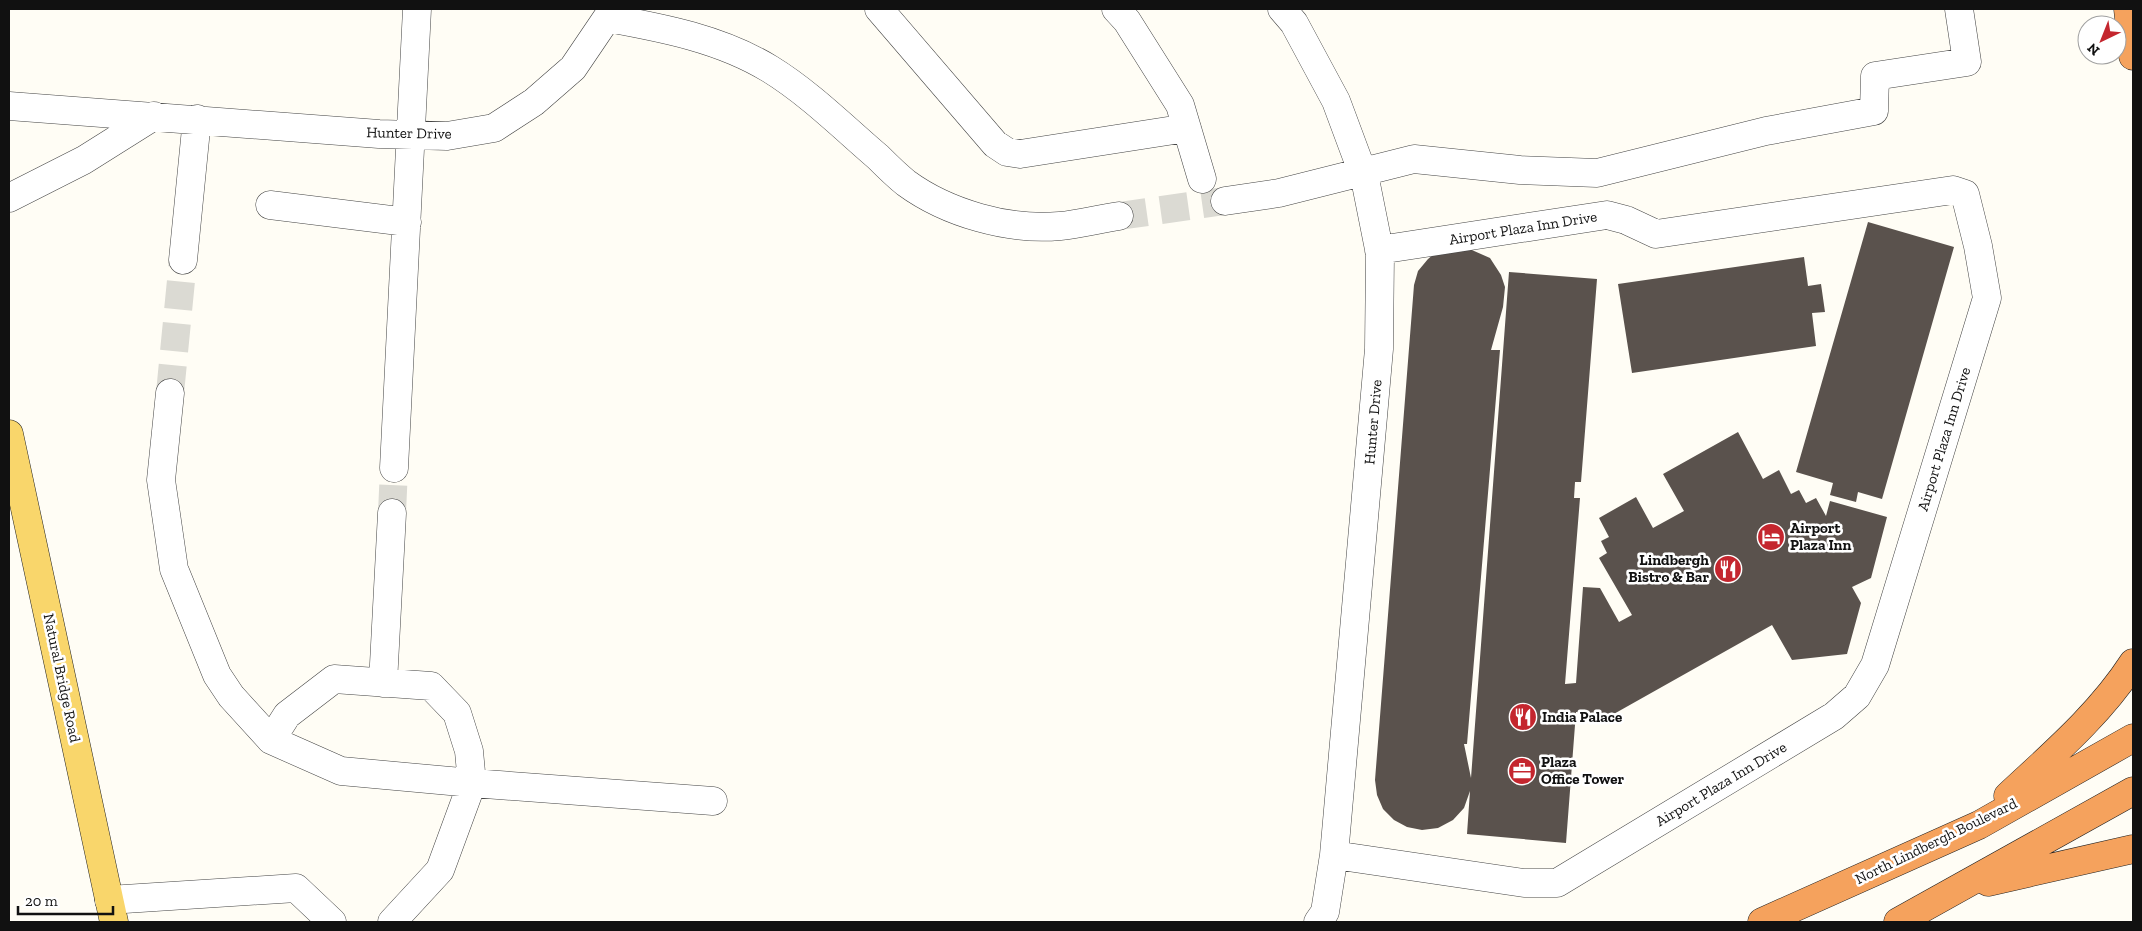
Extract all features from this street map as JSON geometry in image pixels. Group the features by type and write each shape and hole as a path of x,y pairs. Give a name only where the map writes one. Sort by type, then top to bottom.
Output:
{"highway":[{"path":"2128,9 2133,56"},
{"path":"1979,824 2087,722 2124,678 2133,663"},
{"name":"North Lindbergh Boulevard","path":"1762,922 1979,824 2133,738"},
{"path":"1898,922 2133,791"},
{"path":"1960,888 2133,849"}],"main road":[{"name":"Natural Bridge Road","path":"9,434 111,911"}],"street":[{"path":"394,468 418,9"},
{"path":"879,9 995,144 1007,152 1020,154 1187,128"},
{"path":"1116,9 1127,21 1180,105 1202,179"},
{"name":"Hunter Drive","path":"1282,9 1294,23 1336,101 1363,172 1379,250 1379,349 1334,855 1325,912 1318,922"},
{"path":"1225,201 1279,193 1414,159 1520,170 1597,173 1766,131 1874,111 1875,76 1967,62 1959,9"},
{"path":"611,13 697,38 735,52 769,68 803,91 905,182 931,198 960,210 992,220 1027,226 1058,226 1119,216"},
{"name":"Hunter Drive","path":"9,106 447,136 494,128 534,102 573,68 611,13"},
{"path":"9,198 84,160 154,116"},
{"path":"183,260 197,120"},
{"name":"Airport Plaza Inn Drive","path":"1334,855 1524,883 1557,883 1834,716 1858,696 1875,666 1987,298 1978,246 1965,194 1953,190 1656,234 1626,220 1607,214 1379,250"},
{"path":"270,205 407,222"},
{"path":"170,393 161,480 174,569 216,674 231,696 271,740 340,771 712,801"},
{"path":"383,683 392,513"},
{"path":"271,740 287,715 334,679 431,686 457,713 469,751 472,783 440,870 392,922"},
{"path":"111,911 296,888 332,922"}],"building":[{"path":"1868,222 1954,247 1882,499 1858,492 1856,502 1830,495 1833,483 1796,472"},
{"path":"1465,247 1490,258 1501,275 1505,287 1503,307 1491,350 1500,350 1467,744 1464,744 1471,778 1509,272 1597,279 1581,482 1575,482 1574,498 1580,498 1565,684 1576,683 1583,587 1600,588 1619,622 1632,615 1599,558 1607,553 1601,541 1609,537 1599,518 1636,497 1653,528 1684,511 1663,474 1738,432 1763,479 1779,470 1791,494 1799,490 1806,503 1816,498 1826,516 1830,501 1887,517 1871,578 1852,587 1861,603 1847,654 1792,660 1772,625 1612,715 1576,712 1566,843 1467,834 1470,791 1464,808 1453,820 1438,828 1422,830 1407,827 1394,820 1383,809 1377,795 1375,780 1414,285 1418,271 1434,254"},
{"path":"1804,257 1808,286 1821,284 1825,312 1812,313 1816,346 1632,373 1618,284"}],"tunnel":[{"path":"1119,216 1225,201"},
{"path":"170,393 183,260"},
{"path":"392,513 394,468"}],"place":[{"name":"Airport Plaza Inn","path":"1771,537"},
{"name":"Lindbergh Bistro & Bar","path":"1728,569"},
{"name":"India Palace","path":"1523,717"},
{"name":"Plaza Office Tower","path":"1522,771"}]}
